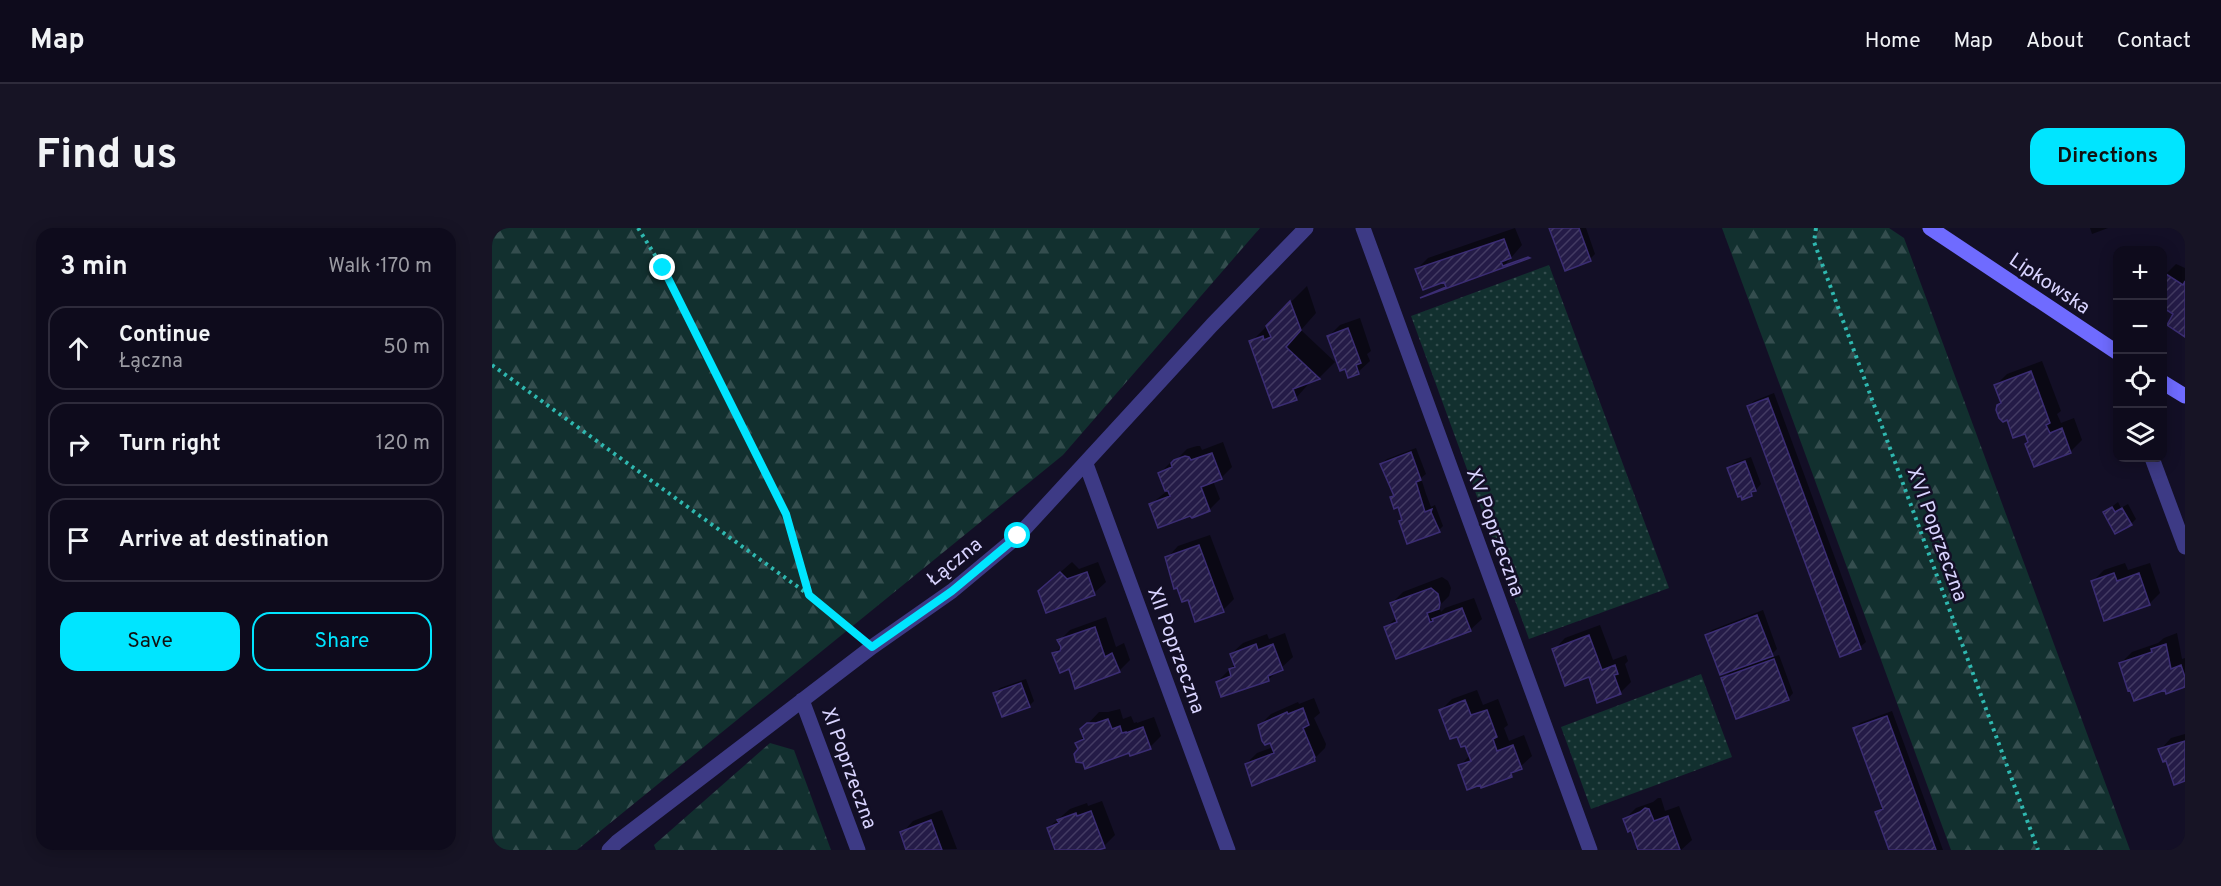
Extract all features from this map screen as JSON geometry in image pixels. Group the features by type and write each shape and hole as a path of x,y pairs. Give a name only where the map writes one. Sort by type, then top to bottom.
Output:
{"street":[{"name":"Łączna","path":"609,850 872,647 952,591 1018,536 1212,325 1305,228"},
{"name":"XV Poprzeczna","path":"1364,228 1590,850"},
{"name":"Lipkowska","path":"1930,228 2115,354"},
{"path":"2167,385 2185,396"},
{"path":"2153,462 2185,547"},
{"name":"XII Poprzeczna","path":"1086,464 1228,850"},
{"name":"XI Poprzeczna","path":"802,700 858,850"}],"path":[{"path":"638,228 663,268 786,514 809,595"},
{"name":"XVI Poprzeczna","path":"1816,228 1814,242 2038,850"},
{"path":"492,365 809,595 872,647"}],"green space":[{"path":"492,228 1260,228 1063,455 577,850 492,850"},
{"path":"1722,228 1889,228 1904,238 2130,850 1951,850"},
{"path":"1549,265 1669,588 1529,639 1411,316"},
{"path":"1701,674 1732,757 1591,809 1561,727"},
{"path":"770,743 794,750 831,850 656,850 654,845"}],"building":[{"path":"1549,228 1579,228 1591,261 1565,271"},
{"path":"1504,239 1511,258 1501,262 1503,266 1530,258 1420,298 1446,287 1444,282 1423,290 1415,269"},
{"path":"2167,275 2183,285 2185,281 2185,337 2167,325 2173,314 2167,310"},
{"path":"1290,301 1301,330 1286,347 1320,379 1293,389 1297,400 1273,408 1249,341 1263,336 1264,340 1271,337 1266,326"},
{"path":"1348,328 1361,363 1356,365 1359,374 1348,378 1345,369 1340,371 1327,336"},
{"path":"2031,371 2050,423 2046,425 2050,433 2062,428 2071,453 2034,467 2025,444 2028,442 2025,434 2013,438 2007,420 2003,422 1999,418 1996,410 1997,405 2001,403 1994,385"},
{"path":"1768,398 1861,649 1840,657 1747,406"},
{"path":"1411,452 1421,480 1416,482 1425,512 1432,509 1431,512 1440,532 1407,544 1399,521 1402,520 1398,507 1394,509 1390,497 1394,496 1380,464"},
{"path":"1212,453 1222,479 1201,487 1210,511 1158,528 1149,504 1170,496 1168,491 1165,491 1158,473 1172,467 1171,463 1174,460 1185,456 1191,460"},
{"path":"1745,461 1756,491 1751,492 1752,496 1742,500 1741,496 1738,497 1727,468"},
{"path":"2112,507 2115,512 2122,508 2132,525 2115,534 2103,512"},
{"path":"1199,545 1224,612 1195,622 1188,600 1182,602 1177,588 1174,589 1165,557"},
{"path":"1060,572 1067,579 1087,572 1095,595 1046,613 1038,591"},
{"path":"2114,573 2117,581 2139,573 2150,605 2104,621 2091,581"},
{"path":"1431,588 1438,594 1440,603 1439,609 1427,613 1430,622 1433,621 1432,619 1462,608 1471,631 1396,659 1384,627 1397,622 1390,603"},
{"path":"1757,615 1773,656 1720,675 1705,635"},
{"path":"1095,627 1105,657 1112,653 1120,672 1075,689 1069,669 1060,673 1052,653 1060,651 1061,647 1057,640"},
{"path":"1589,635 1602,670 1615,665 1618,674 1614,675 1621,694 1597,703 1589,677 1565,686 1552,649"},
{"path":"1256,644 1258,650 1273,644 1283,670 1268,676 1269,681 1221,697 1216,682 1231,676 1229,669 1235,667 1230,654"},
{"path":"2166,644 2171,669 2181,665 2185,687 2166,694 2165,690 2134,701 2130,690 2128,691 2119,663 2152,652 2151,649"},
{"path":"1774,659 1789,700 1736,719 1721,678"},
{"path":"1021,683 1030,707 1002,717 993,693"},
{"path":"1465,700 1471,715 1487,710 1497,737 1493,739 1497,751 1513,745 1522,769 1511,773 1512,777 1481,788 1480,785 1467,790 1458,765 1471,761 1465,746 1461,747 1457,737 1450,739 1439,710"},
{"path":"1303,708 1309,725 1303,728 1315,761 1252,786 1245,764 1274,753 1270,743 1265,745 1262,741 1258,725 1287,712 1288,714"},
{"path":"1887,716 1936,850 1889,850 1875,812 1883,809 1853,728"},
{"path":"1108,719 1112,729 1120,726 1122,733 1143,727 1151,749 1130,756 1129,753 1085,769 1083,763 1076,762 1074,754 1078,749 1075,743 1084,739 1080,729 1087,723"},
{"path":"2185,741 2185,781 2174,785 2166,761 2163,762 2158,749"},
{"path":"1645,808 1649,809 1654,821 1668,816 1680,850 1638,850 1631,830 1628,832 1623,819"},
{"path":"1091,811 1105,848 1055,850 1047,828 1059,823 1057,820 1076,813 1077,816"},
{"path":"931,820 942,850 906,850 900,832"}],"route":[{"path":"663,268 786,514 809,595 872,647 952,591 1018,536"}]}
